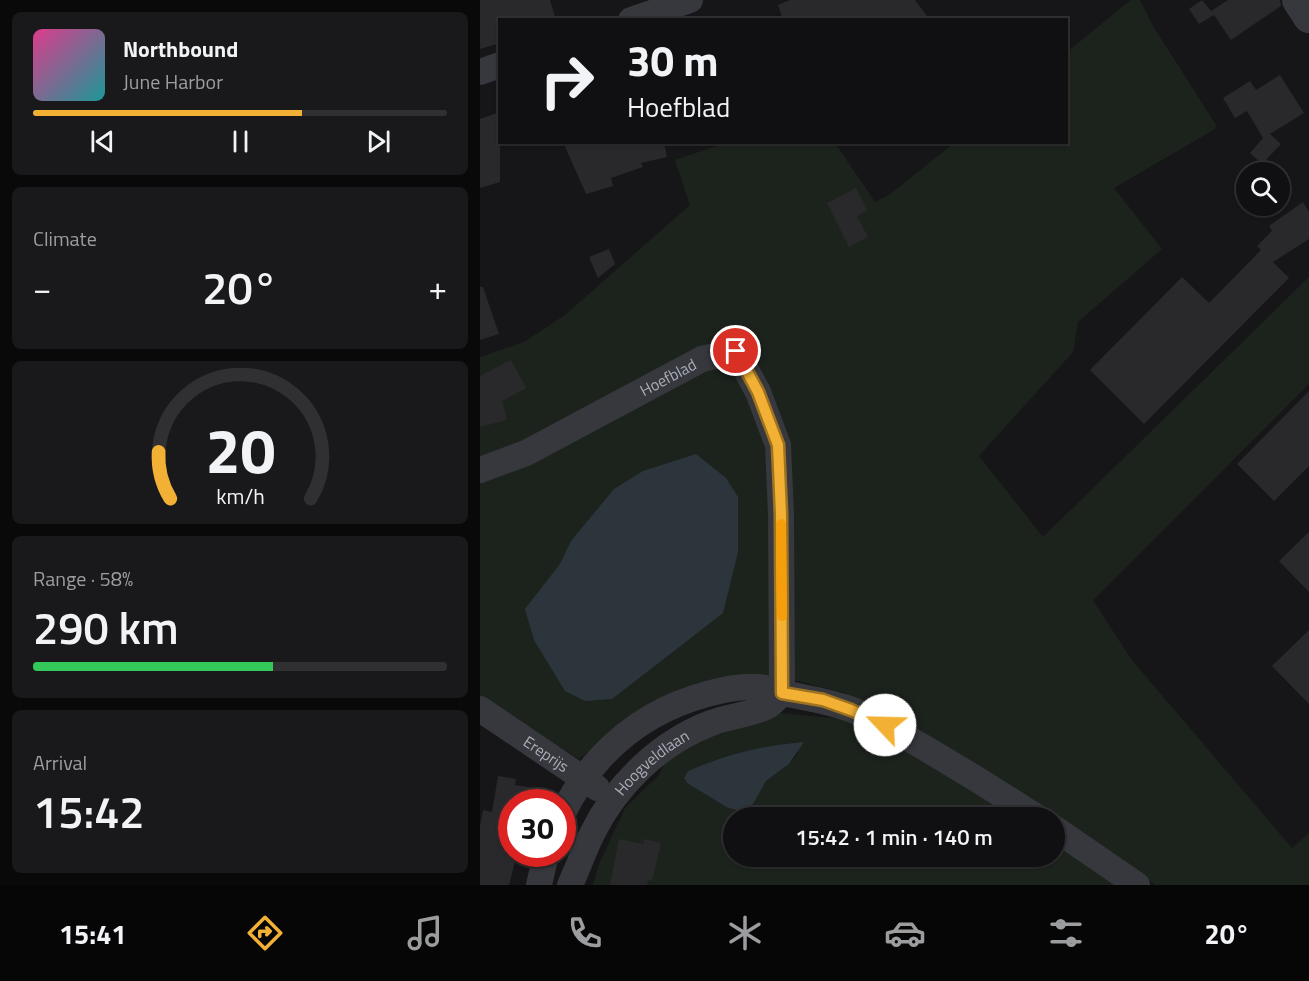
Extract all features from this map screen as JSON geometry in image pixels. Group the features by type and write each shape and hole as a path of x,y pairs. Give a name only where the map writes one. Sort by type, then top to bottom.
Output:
{"street":[{"path":"637,18 690,0"},
{"path":"1298,0 1309,17"},
{"path":"480,72 498,66"},
{"name":"Hoefblad","path":"480,470 526,453 702,359 736,351 758,392 778,445 781,514 782,693"},
{"name":"Hoogveldlaan","path":"576,791 599,759 620,739 641,723 668,708 700,696 726,690 766,688 823,700 885,725 950,762 1021,807"},
{"name":"Hoogveldlaan","path":"570,885 591,835 612,799 640,769 677,740 712,722 770,705 782,693"},
{"name":"Ereprijs","path":"480,709 612,799"},
{"path":"1065,836 1137,885"},
{"path":"539,885 543,867"}],"shaded area":[{"path":"1131,0 1140,0 1153,26 1216,125 1215,129 1114,188 1162,249 1078,322 1073,352 979,456 1043,537 1309,277 1309,384 1093,600 1131,659 1292,848 1309,833 1309,885 1155,885 1065,826 1065,807 1035,807 988,776 845,693 786,678 633,716 579,759 480,697 480,357 524,342 565,315 690,205 675,160 722,144 836,144 875,202 889,195 953,144 1068,144 1068,51"},
{"path":"696,454 726,478 738,497 738,552 723,613 612,699 585,701 565,691 534,640 525,609 560,564 571,541 614,489 643,471"},
{"path":"780,713 843,719 921,753 1002,807 745,807 763,784 798,753 796,742 755,750 688,771 684,779 726,807 723,807 723,867 1065,867 1065,849 1118,885 593,885 599,864 625,808 659,775 668,755 700,735"},
{"path":"804,742 789,764 766,781 753,804 748,807 726,807 687,783 684,778 688,771 716,760 774,746"}],"building":[{"path":"480,0 550,0 555,18 498,18 498,44 480,49"},
{"path":"790,0 915,0 928,18 782,18 778,5"},
{"path":"1202,0 1211,11 1228,0 1280,0 1281,6 1231,40 1214,15 1199,24 1189,9"},
{"path":"1280,75 1304,113 1270,134 1281,144 1264,162 1260,162 1250,153 1263,138 1247,111 1235,118 1223,98 1250,81 1256,90"},
{"path":"498,113 500,182 480,188 480,119"},
{"path":"564,144 664,144 667,157 641,163 643,167 611,178 613,186 586,194"},
{"path":"856,188 867,210 857,216 868,237 849,247 827,203"},
{"path":"1303,202 1309,212 1309,239 1273,262 1289,278 1144,424 1090,370 1182,277 1209,303 1261,250 1257,246 1272,231 1269,226 1283,216 1290,216 1290,211"},
{"path":"609,249 615,264 598,278 589,257"},
{"path":"480,287 483,287 499,334 480,340"},
{"path":"511,360 526,388 502,401 507,420 480,427 480,376"},
{"path":"1309,391 1309,466 1274,501 1237,464"},
{"path":"1309,532 1309,592 1279,561"},
{"path":"1309,630 1309,704 1272,666"},
{"path":"498,776 516,779 515,785 539,789 498,789 498,867 514,867 509,885 480,885 480,826 483,810 492,812"},
{"path":"619,839 643,844 644,839 661,843 652,881 648,880 647,885 610,885"}],"slow traffic":[{"path":"781,524 782,616"}],"route":[{"path":"736,351 758,392 778,445 781,514 782,693 823,700 885,725"}]}
